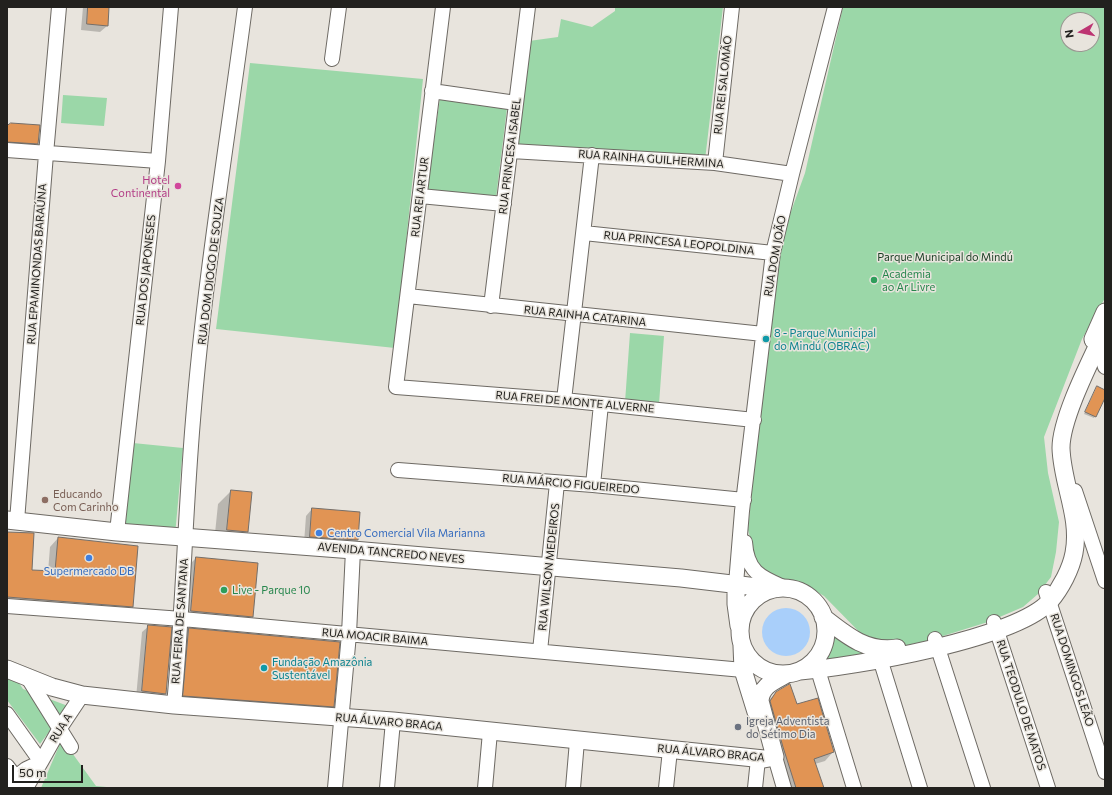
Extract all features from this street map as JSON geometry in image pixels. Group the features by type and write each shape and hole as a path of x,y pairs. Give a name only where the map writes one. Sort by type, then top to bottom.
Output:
{"main road":[{"path":"766,758 768,737 760,695 767,685 794,673 817,658 822,649 826,628 823,617 813,601 798,591 781,589 756,598 744,613 741,637 745,651 758,666 767,672 794,673 818,670 878,654 936,643 1031,616 1065,578 1074,554 1076,536 1056,445 1098,339 1105,312"},
{"name":"AVENIDA TANCREDO NEVES","path":"12,521 117,532 353,550 781,589"},
{"name":"RUA DOM JOÃO","path":"736,584 736,604 744,670 752,700 768,737"},
{"path":"823,617 852,639 878,654"},
{"name":"RUA ÁLVARO BRAGA","path":"7,669 52,687 82,696 174,706 393,721 577,741 766,758"}],"street":[{"name":"RUA EPAMINONDAS BARAÚNA","path":"12,521 59,7"},
{"name":"RUA DOS JAPONESES","path":"117,532 158,161 171,7"},
{"name":"RUA DOM DIOGO DE SOUZA","path":"186,537 193,420 204,323 245,7"},
{"path":"332,59 339,7"},
{"name":"RUA REI ARTUR","path":"396,387 443,7"},
{"name":"RUA PRINCESA ISABEL","path":"491,306 528,7"},
{"name":"RUA REI SALOMÃO","path":"715,163 732,7"},
{"name":"RUA DOM JOÃO","path":"736,584 743,506 773,253 835,7"},
{"path":"432,91 516,103"},
{"path":"7,150 158,161"},
{"name":"RUA RAINHA GUILHERMINA","path":"511,151 715,163 792,174"},
{"path":"564,400 592,155"},
{"path":"420,196 504,204"},
{"name":"RUA PRINCESA LEOPOLDINA","path":"584,233 773,253"},
{"name":"RUA RAINHA CATARINA","path":"408,296 573,315 763,334"},
{"path":"1098,339 1105,367"},
{"name":"RUA FREI DE MONTE ALVERNE","path":"396,387 564,400 754,420"},
{"path":"593,485 601,404"},
{"path":"1056,445 1105,581"},
{"name":"RUA MÁRCIO FIGUEIREDO","path":"398,470 593,485 743,506"},
{"name":"RUA WILSON MEDEIROS","path":"540,652 557,483"},
{"name":"RUA DOM JOÃO","path":"743,506 747,559 752,569 758,575 781,589"},
{"name":"RUA FEIRA DE SANTANA","path":"174,706 182,619 186,537"},
{"path":"335,788 349,634 353,550"},
{"name":"RUA DOMINGOS LEÃO","path":"1048,597 1105,772"},
{"name":"RUA MOACIR BAIMA","path":"7,606 182,619 744,670"},
{"name":"RUA TEODULO DE MATOS","path":"996,627 1048,788"},
{"path":"936,643 983,788"},
{"path":"878,654 920,788"},
{"path":"818,670 854,788"},
{"path":"28,678 71,747"},
{"name":"RUA A","path":"18,784 41,762 60,728 82,696"},
{"path":"7,714 41,762"},
{"path":"387,788 393,721"},
{"path":"485,788 490,732"},
{"path":"573,788 577,741"},
{"path":"666,788 670,750"},
{"path":"756,788 766,758"},
{"path":"766,758 784,788"},
{"path":"7,766 18,784"}],"green space":[{"path":"615,7 723,7 705,160 518,145 529,41 558,37 561,19 592,27 615,11"},
{"name":"Parque Municipal do Mindú","path":"843,7 1105,7 1105,298 1082,339 1044,437 1048,473 1059,522 1056,552 1051,577 1038,594 1023,607 988,622 930,640 894,648 874,647 824,596 800,582 776,579 765,573 756,560 748,530 776,253 805,173"},
{"path":"250,63 423,79 395,348 216,329"},
{"path":"63,95 107,98 104,126 61,123"},
{"path":"440,98 507,108 496,198 427,191"},
{"path":"630,333 664,336 659,404 625,402"},
{"path":"133,443 183,448 175,535 125,531"},
{"path":"828,628 852,648 875,657 812,668 823,654 827,645"},
{"path":"7,665 23,689 68,706 40,744 7,700"},
{"path":"62,739 96,786 117,788 41,788"}],"water":[{"path":"781,608 791,608 800,612 806,618 810,627 810,637 806,646 800,652 791,656 781,656 772,652 766,646 762,637 762,627 766,618 772,612"}],"building":[{"path":"88,7 109,7 108,26 87,24"},
{"path":"11,123 40,125 38,144 7,142 7,126"},
{"path":"1097,386 1105,390 1105,398 1096,417 1085,412"},
{"path":"231,490 252,492 248,532 227,530"},
{"name":"Centro Comercial Vila Marianna","path":"312,508 360,512 358,540 310,537"},
{"path":"7,532 34,533 32,570 55,571 58,537 138,546 133,607 7,597"},
{"name":"Live - Parque 10","path":"196,557 258,563 253,617 191,611"},
{"path":"148,625 172,627 166,694 142,691"},
{"name":"Fundação Amazônia Sustentável","path":"189,628 340,642 334,707 183,696"},
{"path":"790,684 797,704 818,698 834,752 814,759 824,788 796,788 770,701 776,692"}],"place":[{"name":"Hotel Continental","path":"178,186"},
{"name":"Academia ao Ar Livre","path":"874,280"},
{"name":"8 - Parque Municipal do Mindú (OBRAC)","path":"766,339"},
{"name":"Educando Com Carinho","path":"45,500"},
{"name":"Centro Comercial Vila Marianna","path":"319,533"},
{"name":"Supermercado DB","path":"89,558"},
{"name":"Live - Parque 10","path":"224,590"},
{"name":"Fundação Amazônia Sustentável","path":"264,668"},
{"name":"Igreja Adventista do Sétimo Dia","path":"738,727"}]}
